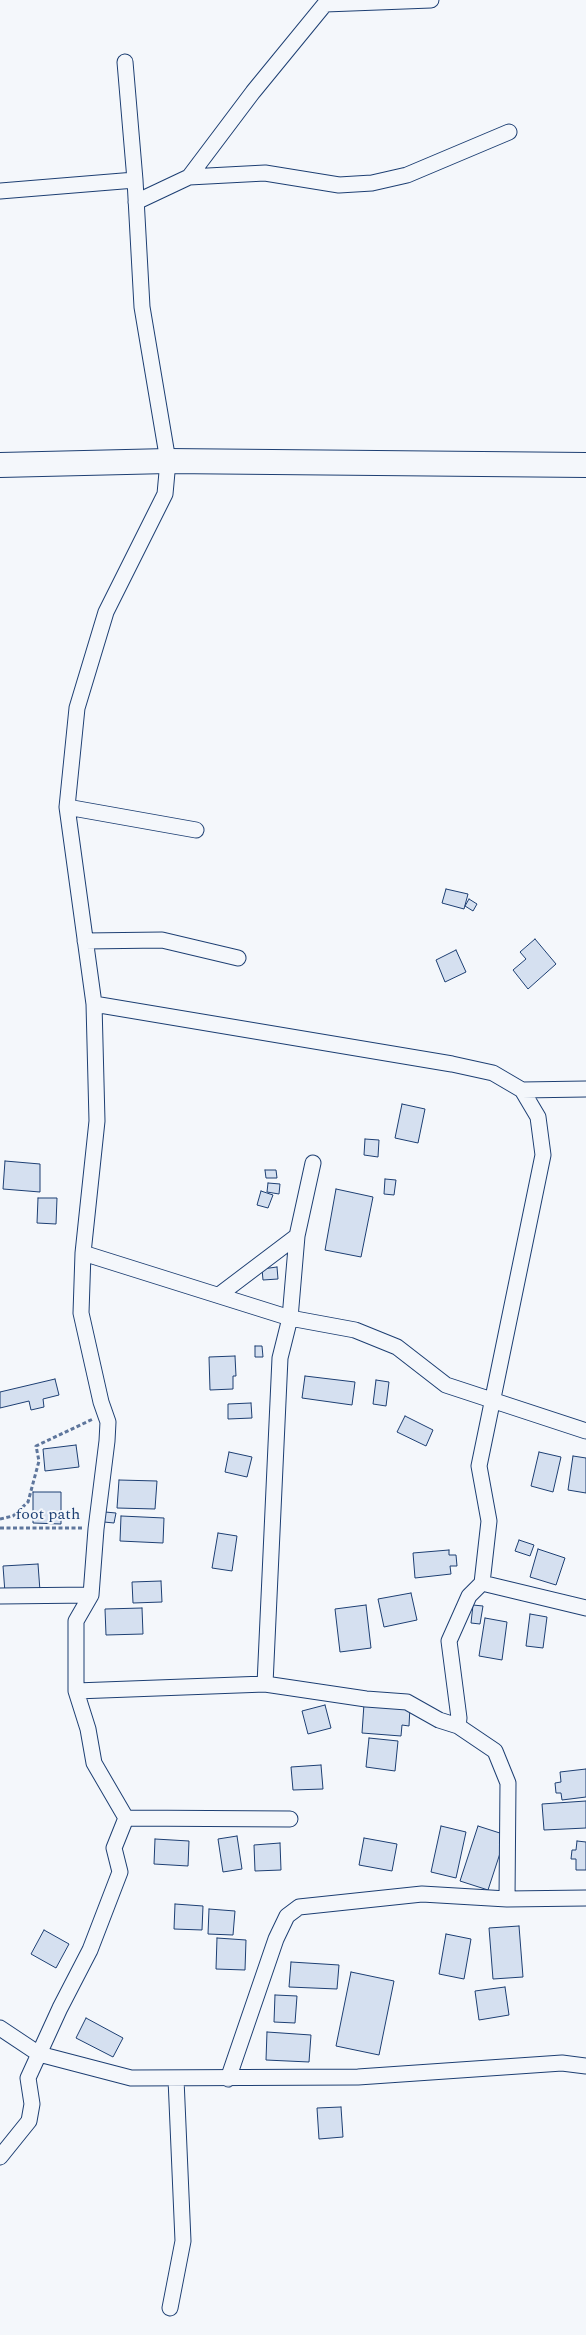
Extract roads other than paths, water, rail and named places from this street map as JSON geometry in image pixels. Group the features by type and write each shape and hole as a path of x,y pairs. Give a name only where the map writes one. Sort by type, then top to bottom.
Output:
{"main road":[{"path":"0,465 168,461 586,465"}],"street":[{"path":"189,177 253,92 328,2 431,0"},
{"path":"125,62 135,180 142,306 168,461 165,494 106,612 77,708 67,807 94,1004 97,1121 83,1253 81,1313 108,1422 108,1441 96,1528 91,1595 76,1621 76,1691 88,1729 94,1763 126,1818"},
{"path":"136,202 189,177 265,173 339,185 372,183 407,175 510,132"},
{"path":"0,191 135,180"},
{"path":"67,807 196,830"},
{"path":"85,941 162,940 238,958"},
{"path":"94,1004 452,1064 493,1073 522,1090 538,1117 542,1156 491,1399 479,1466 488,1521 482,1583 469,1596 449,1641 459,1718 458,1726"},
{"path":"522,1090 586,1089"},
{"path":"265,1684 280,1358 290,1318 297,1236 313,1163"},
{"path":"219,1295 297,1236"},
{"path":"83,1253 290,1318 355,1330 397,1347 446,1385 586,1431"},
{"path":"482,1583 586,1608"},
{"path":"0,1596 91,1595"},
{"path":"76,1691 265,1684 407,1702 439,1720 458,1726 495,1751 508,1783 507,1899"},
{"path":"126,1818 290,1819"},
{"path":"0,2157 29,2121 32,2104 28,2078 60,2008 90,1950 120,1872 114,1848 126,1818"},
{"path":"228,2079 276,1939 287,1916 299,1907 422,1894 507,1899 586,1898"},
{"path":"0,2028 39,2054 131,2078 358,2077 562,2063 586,2066"},
{"path":"170,2308 183,2241 176,2079"}]}
